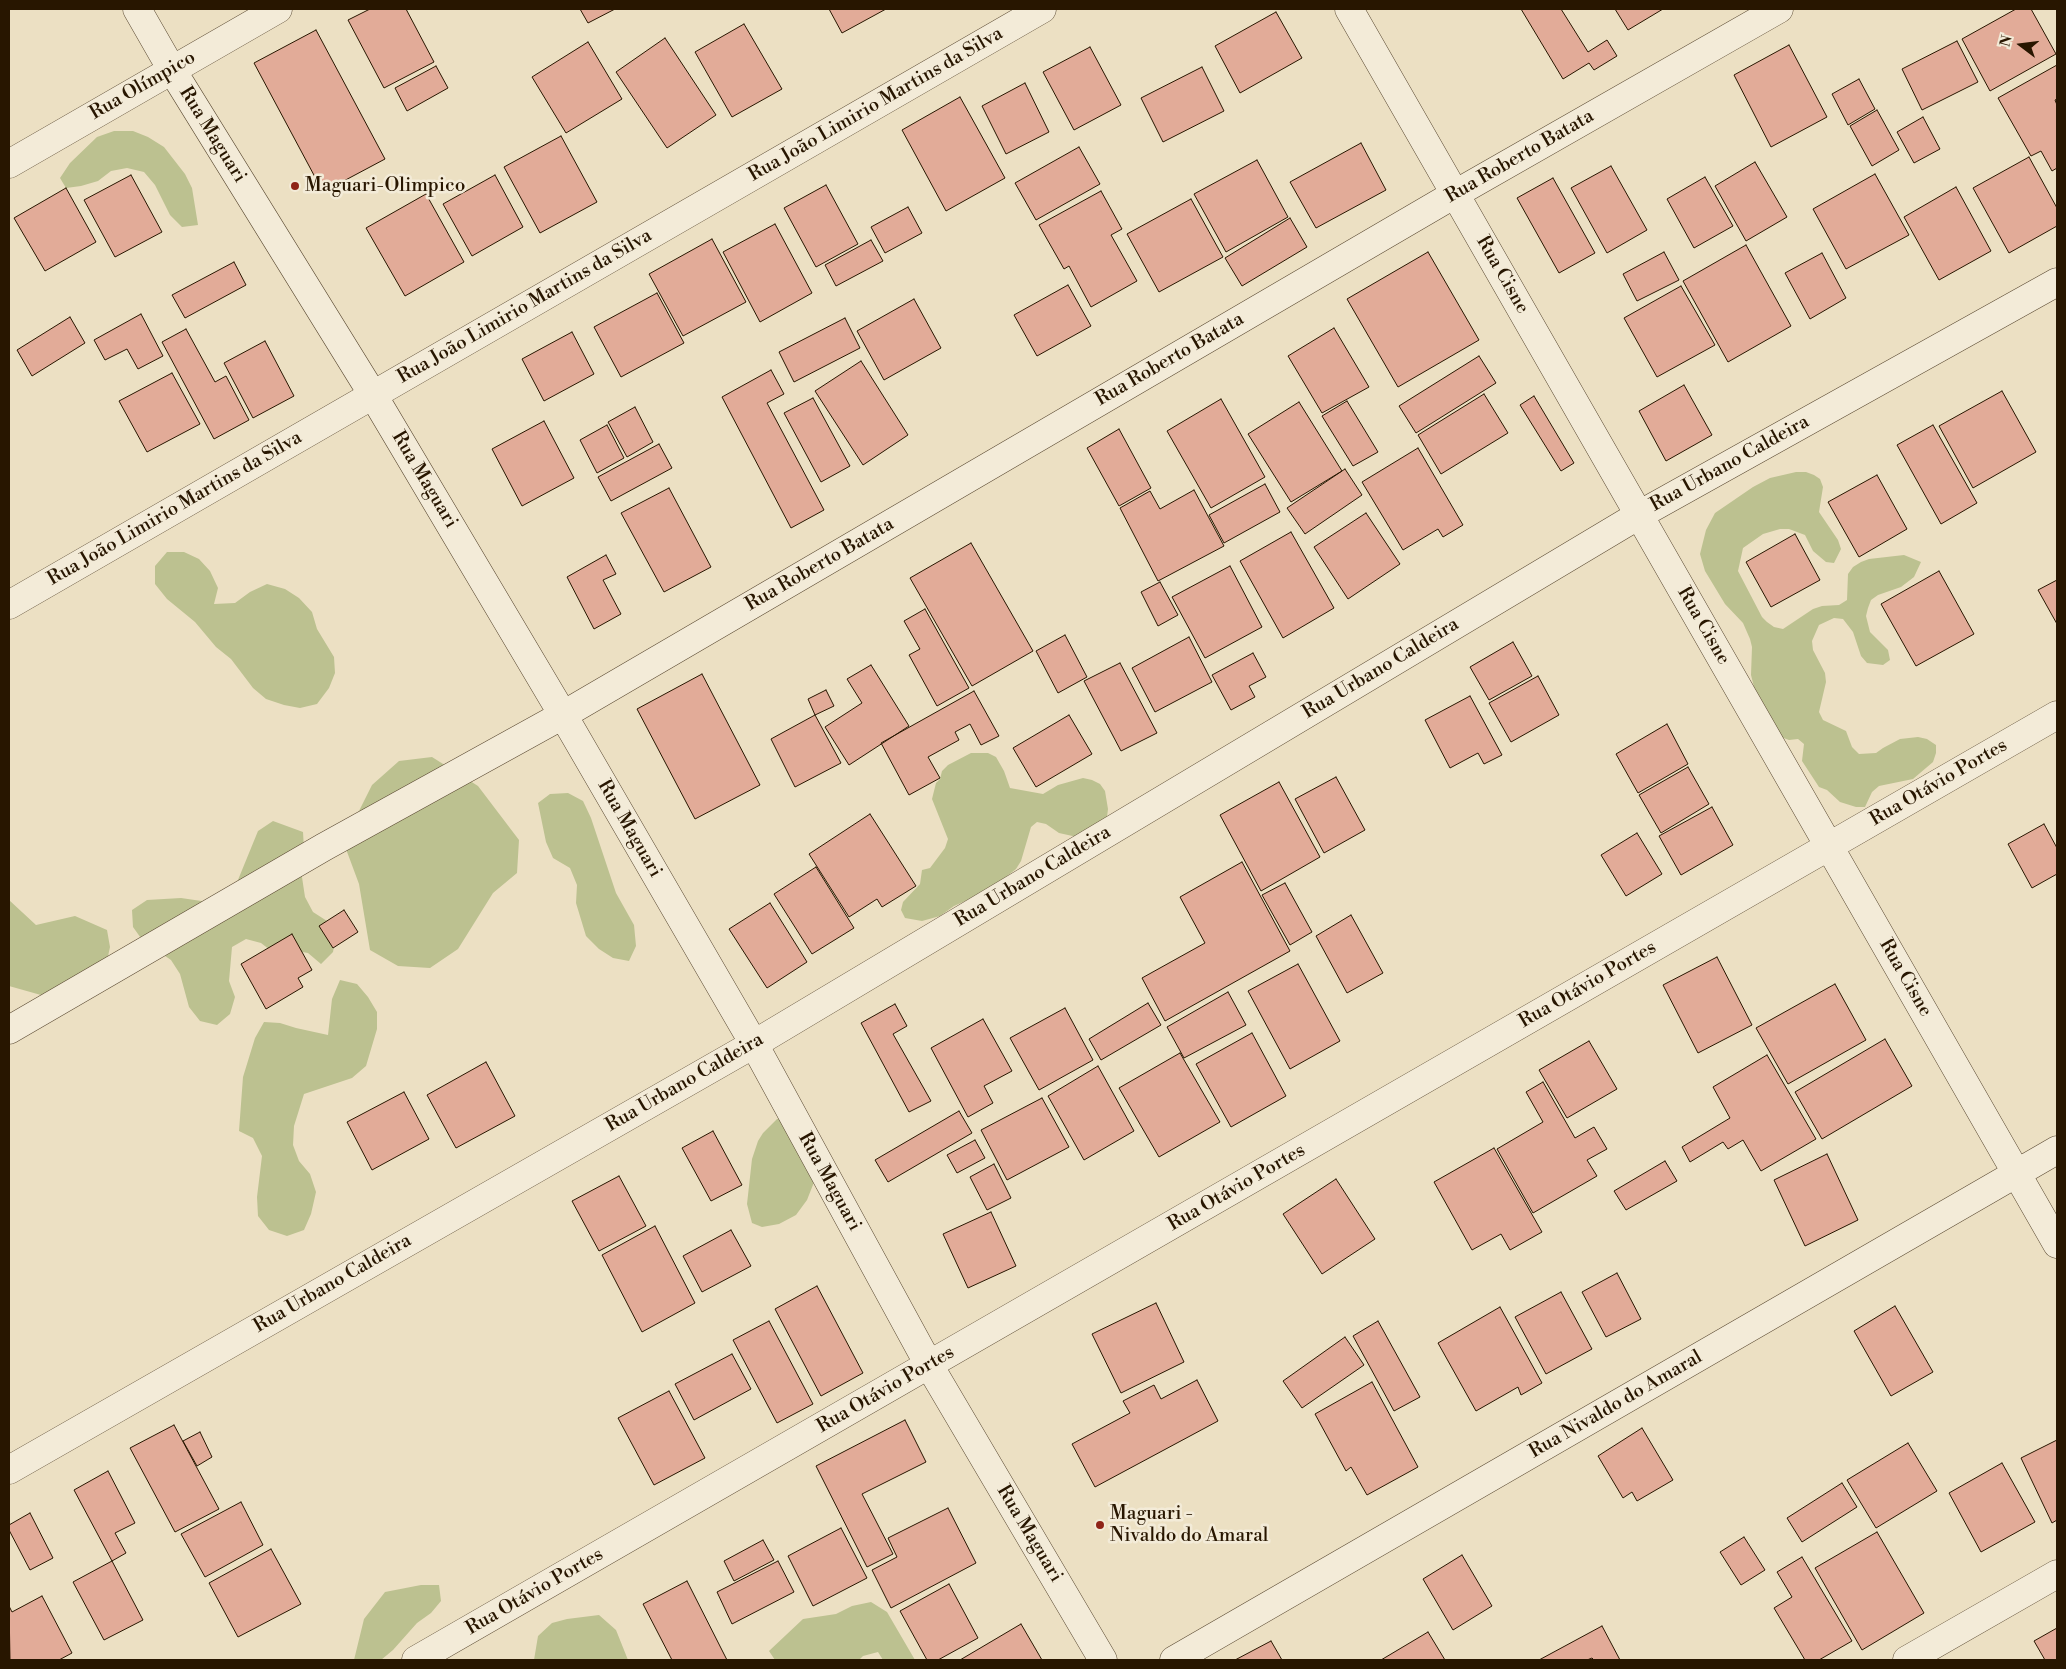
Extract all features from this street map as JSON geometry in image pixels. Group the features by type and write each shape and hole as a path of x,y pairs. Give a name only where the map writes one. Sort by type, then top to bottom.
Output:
{"street":[{"name":"Rua Maguari","path":"137,9 172,70 373,395 563,715 754,1044 929,1365 1103,1660"},
{"name":"Rua Olímpico","path":"9,164 278,9"},
{"name":"Rua João Limirio Martins da Silva","path":"9,605 1042,9"},
{"name":"Rua Cisne","path":"1349,9 2057,1244"},
{"name":"Rua Roberto Batata","path":"9,1030 315,852 563,715 1455,194 1779,9"},
{"name":"Rua Urbano Caldeira","path":"9,1470 754,1044 1639,515 2057,282"},
{"name":"Rua Otávio Portes","path":"416,1660 2057,715"},
{"name":"Rua Nivaldo do Amaral","path":"1174,1660 2057,1150"},
{"path":"1907,1660 2057,1574"}],"green space":[{"path":"114,131 133,131 148,137 164,147 185,174 192,188 198,225 182,227 170,215 155,185 144,172 127,168 111,171 98,181 66,188 60,178 70,163 97,137"},
{"path":"1796,472 1806,472 1820,479 1823,487 1819,512 1838,540 1841,549 1834,563 1826,562 1813,551 1805,535 1789,529 1780,529 1763,534 1743,548 1738,571 1762,617 1767,622 1774,627 1783,629 1813,609 1822,606 1839,605 1847,600 1848,574 1853,567 1861,562 1869,559 1904,555 1921,562 1914,577 1901,587 1878,595 1871,600 1868,608 1866,616 1870,632 1888,650 1890,660 1883,665 1867,663 1861,656 1853,632 1843,619 1834,618 1819,625 1812,641 1813,650 1825,673 1826,682 1819,712 1823,720 1846,731 1852,747 1859,754 1876,753 1900,739 1918,737 1927,739 1936,745 1933,762 1913,779 1879,786 1872,792 1865,807 1856,807 1840,802 1827,790 1819,787 1802,761 1804,744 1798,739 1789,740 1781,737 1755,691 1751,675 1752,647 1743,623 1725,604 1705,571 1700,554 1706,530 1715,513 1753,487 1770,478"},
{"path":"167,552 184,552 199,559 210,571 218,588 214,604 235,603 250,592 267,584 285,589 299,598 312,612 317,629 334,657 335,673 329,688 317,704 300,708 284,705 266,699 253,688 231,659 216,647 195,622 167,599 155,584 155,566"},
{"path":"971,753 988,753 996,757 1004,771 1010,788 1043,794 1058,785 1083,778 1092,780 1100,784 1105,791 1108,809 1107,817 1077,837 1059,833 1046,824 1037,822 1031,827 1021,861 1016,869 988,891 954,906 940,916 922,921 905,918 901,910 903,902 920,884 922,870 930,868 945,848 948,839 932,799 936,783 940,779 942,771 948,765"},
{"path":"432,757 478,786 519,840 517,873 493,893 458,949 430,968 398,966 370,950 359,884 346,849 357,815 372,785 399,761"},
{"path":"568,793 583,801 591,818 616,893 634,925 636,946 629,961 613,958 599,949 586,936 576,903 577,885 570,868 553,858 546,842 538,803 550,794"},
{"path":"273,821 303,832 304,849 300,864 305,897 313,912 327,921 336,935 333,952 321,964 308,953 291,950 274,953 261,943 246,939 232,947 229,981 235,997 230,1014 217,1025 200,1021 189,1007 180,974 171,960 143,941 133,927 132,910 147,900 181,898 215,903 231,897 258,831"},
{"path":"9,900 36,925 75,916 107,930 110,947 107,961 48,997 9,986"},
{"path":"340,980 357,984 368,997 377,1012 377,1029 366,1066 352,1078 304,1094 294,1126 293,1145 299,1161 310,1174 316,1192 311,1214 304,1230 287,1236 269,1230 258,1216 257,1197 262,1156 253,1138 239,1131 243,1077 255,1038 264,1022 280,1023 328,1035 332,999"},
{"path":"787,1116 818,1172 807,1200 796,1215 779,1224 762,1227 752,1223 747,1204 752,1159 763,1133 777,1119"},
{"path":"421,1585 439,1585 441,1601 431,1613 417,1623 393,1650 381,1660 354,1660 364,1619 385,1592"},
{"path":"871,1602 887,1612 915,1660 883,1660 878,1652 863,1656 859,1660 775,1660 769,1651 803,1619 836,1614 852,1606"},
{"path":"599,1615 616,1630 628,1660 534,1660 538,1636 552,1623"}],"building":[{"path":"370,9 406,9 434,62 384,88 348,20"},
{"path":"580,9 615,9 588,23"},
{"path":"829,9 886,9 842,33"},
{"path":"1521,9 1561,9 1588,52 1607,40 1617,56 1594,70 1589,63 1563,79"},
{"path":"1615,9 1663,9 1628,30"},
{"path":"2016,9 2031,9 2056,54 1990,91 1962,39"},
{"path":"1276,12 1302,58 1240,93 1215,46"},
{"path":"744,24 782,89 732,117 695,52"},
{"path":"316,30 385,159 323,192 254,63"},
{"path":"665,38 716,115 667,148 616,72"},
{"path":"1957,41 1978,82 1922,110 1902,69"},
{"path":"588,42 622,99 566,133 532,77"},
{"path":"1789,45 1827,117 1771,147 1734,75"},
{"path":"1090,47 1121,105 1074,130 1043,72"},
{"path":"2057,65 2057,99 2055,100 2057,105 2057,168 2052,171 2041,151 2031,156 1998,98"},
{"path":"436,66 448,88 407,111 395,88"},
{"path":"1202,67 1224,111 1163,142 1141,98"},
{"path":"1859,79 1875,109 1848,125 1832,94"},
{"path":"1025,83 1049,132 1006,154 982,106"},
{"path":"960,97 1005,178 946,211 902,130"},
{"path":"1877,110 1899,150 1872,166 1850,126"},
{"path":"1923,117 1940,149 1914,163 1897,132"},
{"path":"561,136 597,202 540,233 504,167"},
{"path":"1361,143 1386,190 1316,228 1290,182"},
{"path":"1079,147 1100,184 1036,220 1015,183"},
{"path":"2029,157 2057,208 2057,226 2009,253 1973,188"},
{"path":"1257,160 1288,217 1226,252 1194,194"},
{"path":"1755,162 1787,217 1746,241 1715,186"},
{"path":"1611,166 1647,230 1607,253 1571,188"},
{"path":"1875,174 1909,235 1846,269 1813,209"},
{"path":"131,175 162,232 115,257 84,200"},
{"path":"495,175 523,227 472,256 443,204"},
{"path":"1705,177 1733,226 1694,248 1667,199"},
{"path":"1553,178 1595,253 1559,273 1517,198"},
{"path":"826,185 858,244 816,267 784,208"},
{"path":"1956,187 1991,251 1939,280 1904,217"},
{"path":"66,188 96,242 45,271 14,218"},
{"path":"1101,191 1122,229 1111,235 1137,281 1091,307 1069,266 1064,269 1039,225"},
{"path":"426,194 464,262 405,296 366,228"},
{"path":"1191,199 1223,257 1159,292 1127,234"},
{"path":"908,207 922,233 885,253 871,227"},
{"path":"1290,218 1307,247 1242,286 1225,258"},
{"path":"775,224 812,293 760,322 723,252"},
{"path":"712,239 746,302 683,336 649,274"},
{"path":"871,240 883,261 836,286 825,265"},
{"path":"1746,245 1791,326 1728,362 1683,281"},
{"path":"1428,252 1479,340 1398,387 1347,299"},
{"path":"1664,252 1679,280 1637,301 1623,274"},
{"path":"1822,253 1846,298 1810,319 1785,273"},
{"path":"234,262 246,285 185,318 172,295"},
{"path":"1068,285 1091,326 1037,356 1014,315"},
{"path":"1681,286 1715,345 1657,377 1624,318"},
{"path":"657,293 684,343 621,377 594,327"},
{"path":"914,299 941,348 884,380 857,331"},
{"path":"141,314 163,356 138,369 127,349 105,360 94,340"},
{"path":"70,317 85,343 32,376 17,350"},
{"path":"845,318 860,348 794,382 779,352"},
{"path":"1334,328 1369,387 1322,413 1288,356"},
{"path":"186,329 215,382 226,376 249,420 214,439 162,342"},
{"path":"572,332 594,374 544,401 522,359"},
{"path":"265,341 294,396 253,418 224,363"},
{"path":"1479,356 1496,383 1416,433 1399,406"},
{"path":"861,361 908,435 863,465 815,391"},
{"path":"771,370 784,394 767,403 824,510 791,528 722,397"},
{"path":"172,373 200,424 147,452 119,401"},
{"path":"1684,385 1712,435 1666,461 1639,411"},
{"path":"2002,391 2036,452 1973,488 1939,426"},
{"path":"1484,394 1508,433 1441,474 1418,435"},
{"path":"1534,396 1574,463 1561,471 1520,405"},
{"path":"813,398 850,466 821,482 784,413"},
{"path":"1221,399 1265,477 1211,508 1167,431"},
{"path":"1347,401 1378,452 1353,466 1322,416"},
{"path":"1299,402 1342,471 1291,502 1248,434"},
{"path":"635,407 653,442 627,457 608,422"},
{"path":"544,421 574,478 522,506 492,449"},
{"path":"607,425 624,458 597,473 580,440"},
{"path":"1933,425 1977,503 1941,524 1897,445"},
{"path":"1119,429 1151,488 1119,506 1087,448"},
{"path":"659,444 672,468 611,501 598,477"},
{"path":"1418,448 1463,525 1443,537 1438,529 1403,550 1362,482"},
{"path":"1345,469 1362,495 1305,534 1287,508"},
{"path":"1877,475 1907,529 1859,557 1828,502"},
{"path":"1265,484 1280,512 1224,543 1209,515"},
{"path":"669,488 711,567 664,592 621,513"},
{"path":"1194,490 1224,546 1158,581 1120,508 1150,491 1160,509"},
{"path":"1366,513 1400,564 1348,599 1314,547"},
{"path":"1291,532 1334,608 1283,638 1240,561"},
{"path":"1795,534 1820,580 1771,607 1746,562"},
{"path":"971,543 1033,651 972,686 910,578"},
{"path":"606,555 616,574 603,580 621,614 594,629 567,577"},
{"path":"1230,566 1262,627 1205,658 1172,597"},
{"path":"1939,571 1974,634 1916,666 1881,604"},
{"path":"2057,580 2057,624 2038,590"},
{"path":"1160,582 1178,615 1158,626 1141,592"},
{"path":"925,609 969,688 937,706 909,655 920,649 904,621"},
{"path":"1065,635 1087,677 1058,693 1036,651"},
{"path":"1189,637 1212,682 1155,712 1132,668"},
{"path":"1513,642 1532,676 1489,700 1470,667"},
{"path":"1253,653 1266,677 1249,686 1255,697 1231,710 1212,675"},
{"path":"1120,663 1157,733 1121,751 1084,681"},
{"path":"871,665 909,726 849,765 825,727 862,703 847,679"},
{"path":"702,674 760,785 695,819 637,709"},
{"path":"1538,676 1559,715 1511,742 1489,703"},
{"path":"826,690 834,706 815,715 808,699"},
{"path":"974,691 999,736 981,745 970,724 955,732 959,740 928,757 940,778 909,795 881,743"},
{"path":"1470,696 1502,755 1484,764 1478,753 1450,768 1425,720"},
{"path":"815,715 841,763 795,787 771,739"},
{"path":"1069,715 1092,754 1036,787 1013,748"},
{"path":"1667,724 1688,764 1638,793 1616,754"},
{"path":"1688,767 1709,804 1661,833 1639,795"},
{"path":"1336,777 1365,830 1324,853 1295,799"},
{"path":"1279,782 1320,857 1261,891 1220,815"},
{"path":"1712,807 1733,845 1681,875 1659,836"},
{"path":"870,814 916,886 882,907 877,899 849,917 809,854"},
{"path":"2044,824 2057,848 2057,874 2032,888 2008,844"},
{"path":"1637,833 1662,874 1626,896 1601,855"},
{"path":"1242,862 1290,951 1165,1021 1142,978 1205,943 1180,897"},
{"path":"816,867 854,928 812,954 774,894"},
{"path":"1285,883 1312,932 1290,945 1262,895"},
{"path":"770,903 807,962 767,988 729,929"},
{"path":"344,910 358,932 333,948 319,926"},
{"path":"1351,915 1383,973 1347,993 1316,936"},
{"path":"292,934 312,970 298,978 303,987 266,1009 241,964"},
{"path":"1717,957 1752,1025 1698,1053 1663,985"},
{"path":"1298,964 1340,1041 1290,1069 1248,991"},
{"path":"1835,984 1866,1040 1788,1084 1756,1028"},
{"path":"1228,992 1246,1025 1184,1058 1167,1027"},
{"path":"1148,1003 1161,1025 1101,1060 1089,1039"},
{"path":"895,1004 907,1026 893,1034 931,1101 909,1112 861,1023"},
{"path":"1065,1008 1093,1060 1039,1090 1010,1038"},
{"path":"983,1019 1012,1071 984,1086 993,1103 968,1117 931,1048"},
{"path":"1252,1033 1286,1096 1231,1127 1196,1064"},
{"path":"1885,1039 1912,1086 1822,1139 1795,1092"},
{"path":"1589,1041 1617,1089 1567,1118 1539,1070"},
{"path":"1180,1053 1220,1122 1159,1157 1119,1088"},
{"path":"1767,1055 1816,1139 1761,1171 1743,1140 1728,1149 1723,1142 1690,1162 1682,1147 1730,1118 1713,1087"},
{"path":"486,1062 515,1116 456,1148 427,1095"},
{"path":"1098,1066 1134,1131 1084,1160 1048,1096"},
{"path":"1543,1082 1575,1138 1594,1127 1607,1149 1587,1160 1597,1176 1533,1213 1497,1149 1543,1122 1526,1092"},
{"path":"404,1092 429,1139 372,1170 347,1122"},
{"path":"1042,1098 1069,1147 1007,1180 981,1130"},
{"path":"959,1111 972,1133 888,1182 875,1160"},
{"path":"713,1131 742,1185 711,1201 682,1148"},
{"path":"975,1140 985,1158 957,1173 947,1155"},
{"path":"1494,1148 1542,1232 1510,1250 1501,1234 1472,1250 1434,1182"},
{"path":"1827,1154 1858,1220 1805,1246 1774,1180"},
{"path":"1665,1161 1677,1181 1626,1210 1614,1191"},
{"path":"994,1164 1011,1198 987,1210 970,1177"},
{"path":"619,1176 646,1226 599,1251 572,1201"},
{"path":"1336,1179 1375,1239 1322,1274 1283,1214"},
{"path":"991,1212 1016,1266 968,1288 943,1234"},
{"path":"655,1226 695,1303 642,1332 602,1255"},
{"path":"731,1230 751,1266 702,1292 683,1256"},
{"path":"1617,1273 1641,1319 1606,1337 1582,1292"},
{"path":"817,1286 863,1373 821,1396 775,1309"},
{"path":"1561,1292 1592,1349 1546,1374 1515,1317"},
{"path":"1156,1303 1184,1362 1121,1393 1092,1334"},
{"path":"1895,1306 1933,1372 1891,1396 1854,1331"},
{"path":"1500,1307 1542,1383 1521,1395 1518,1387 1476,1411 1438,1343"},
{"path":"769,1321 813,1404 777,1423 733,1340"},
{"path":"1378,1321 1420,1397 1394,1411 1353,1336"},
{"path":"1345,1337 1364,1365 1302,1408 1283,1381"},
{"path":"732,1354 751,1389 694,1420 675,1384"},
{"path":"1197,1380 1218,1421 1095,1487 1072,1444 1130,1413 1123,1401 1154,1385 1161,1399"},
{"path":"1372,1382 1418,1467 1367,1495 1351,1467 1346,1471 1315,1414"},
{"path":"669,1391 705,1458 654,1485 618,1418"},
{"path":"905,1420 926,1462 862,1494 893,1554 867,1567 816,1466"},
{"path":"174,1425 219,1509 175,1532 130,1448"},
{"path":"1642,1428 1673,1480 1637,1501 1632,1492 1623,1498 1598,1456"},
{"path":"200,1432 212,1457 197,1466 183,1441"},
{"path":"2057,1440 2057,1520 2052,1523 2021,1458"},
{"path":"1908,1443 1937,1491 1876,1528 1847,1480"},
{"path":"2002,1463 2035,1522 1981,1552 1949,1493"},
{"path":"108,1471 135,1523 115,1533 126,1553 112,1561 74,1490"},
{"path":"1842,1483 1857,1507 1802,1542 1787,1518"},
{"path":"241,1502 263,1545 205,1577 181,1534"},
{"path":"948,1508 976,1563 891,1608 872,1570 897,1557 888,1538"},
{"path":"30,1513 53,1558 30,1570 9,1530 9,1525"},
{"path":"841,1528 867,1578 813,1606 788,1556"},
{"path":"1877,1532 1924,1613 1862,1650 1815,1568"},
{"path":"1744,1537 1765,1570 1741,1585 1720,1552"},
{"path":"763,1540 774,1560 734,1581 724,1561"},
{"path":"271,1549 301,1604 238,1637 209,1583"},
{"path":"1462,1555 1492,1606 1453,1630 1423,1579"},
{"path":"1802,1557 1852,1641 1819,1660 1805,1660 1774,1608 1792,1597 1777,1572"},
{"path":"112,1561 143,1620 104,1640 73,1582"},
{"path":"778,1561 794,1592 732,1624 717,1592"},
{"path":"687,1581 727,1660 672,1660 643,1604"},
{"path":"949,1584 978,1638 938,1660 927,1660 900,1611"},
{"path":"42,1596 72,1653 59,1660 10,1660 9,1606 12,1612"},
{"path":"1021,1624 1042,1660 960,1660"},
{"path":"1602,1626 1620,1660 1594,1660 1592,1658 1587,1660 1539,1660"},
{"path":"2057,1628 2057,1660 2045,1660 2034,1641"},
{"path":"1428,1632 1445,1660 1381,1660"},
{"path":"1271,1641 1282,1660 1235,1660"}],"place":[{"name":"Maguari-Olimpico","path":"295,186"},
{"name":"Maguari - Nivaldo do Amaral","path":"1100,1525"}]}
